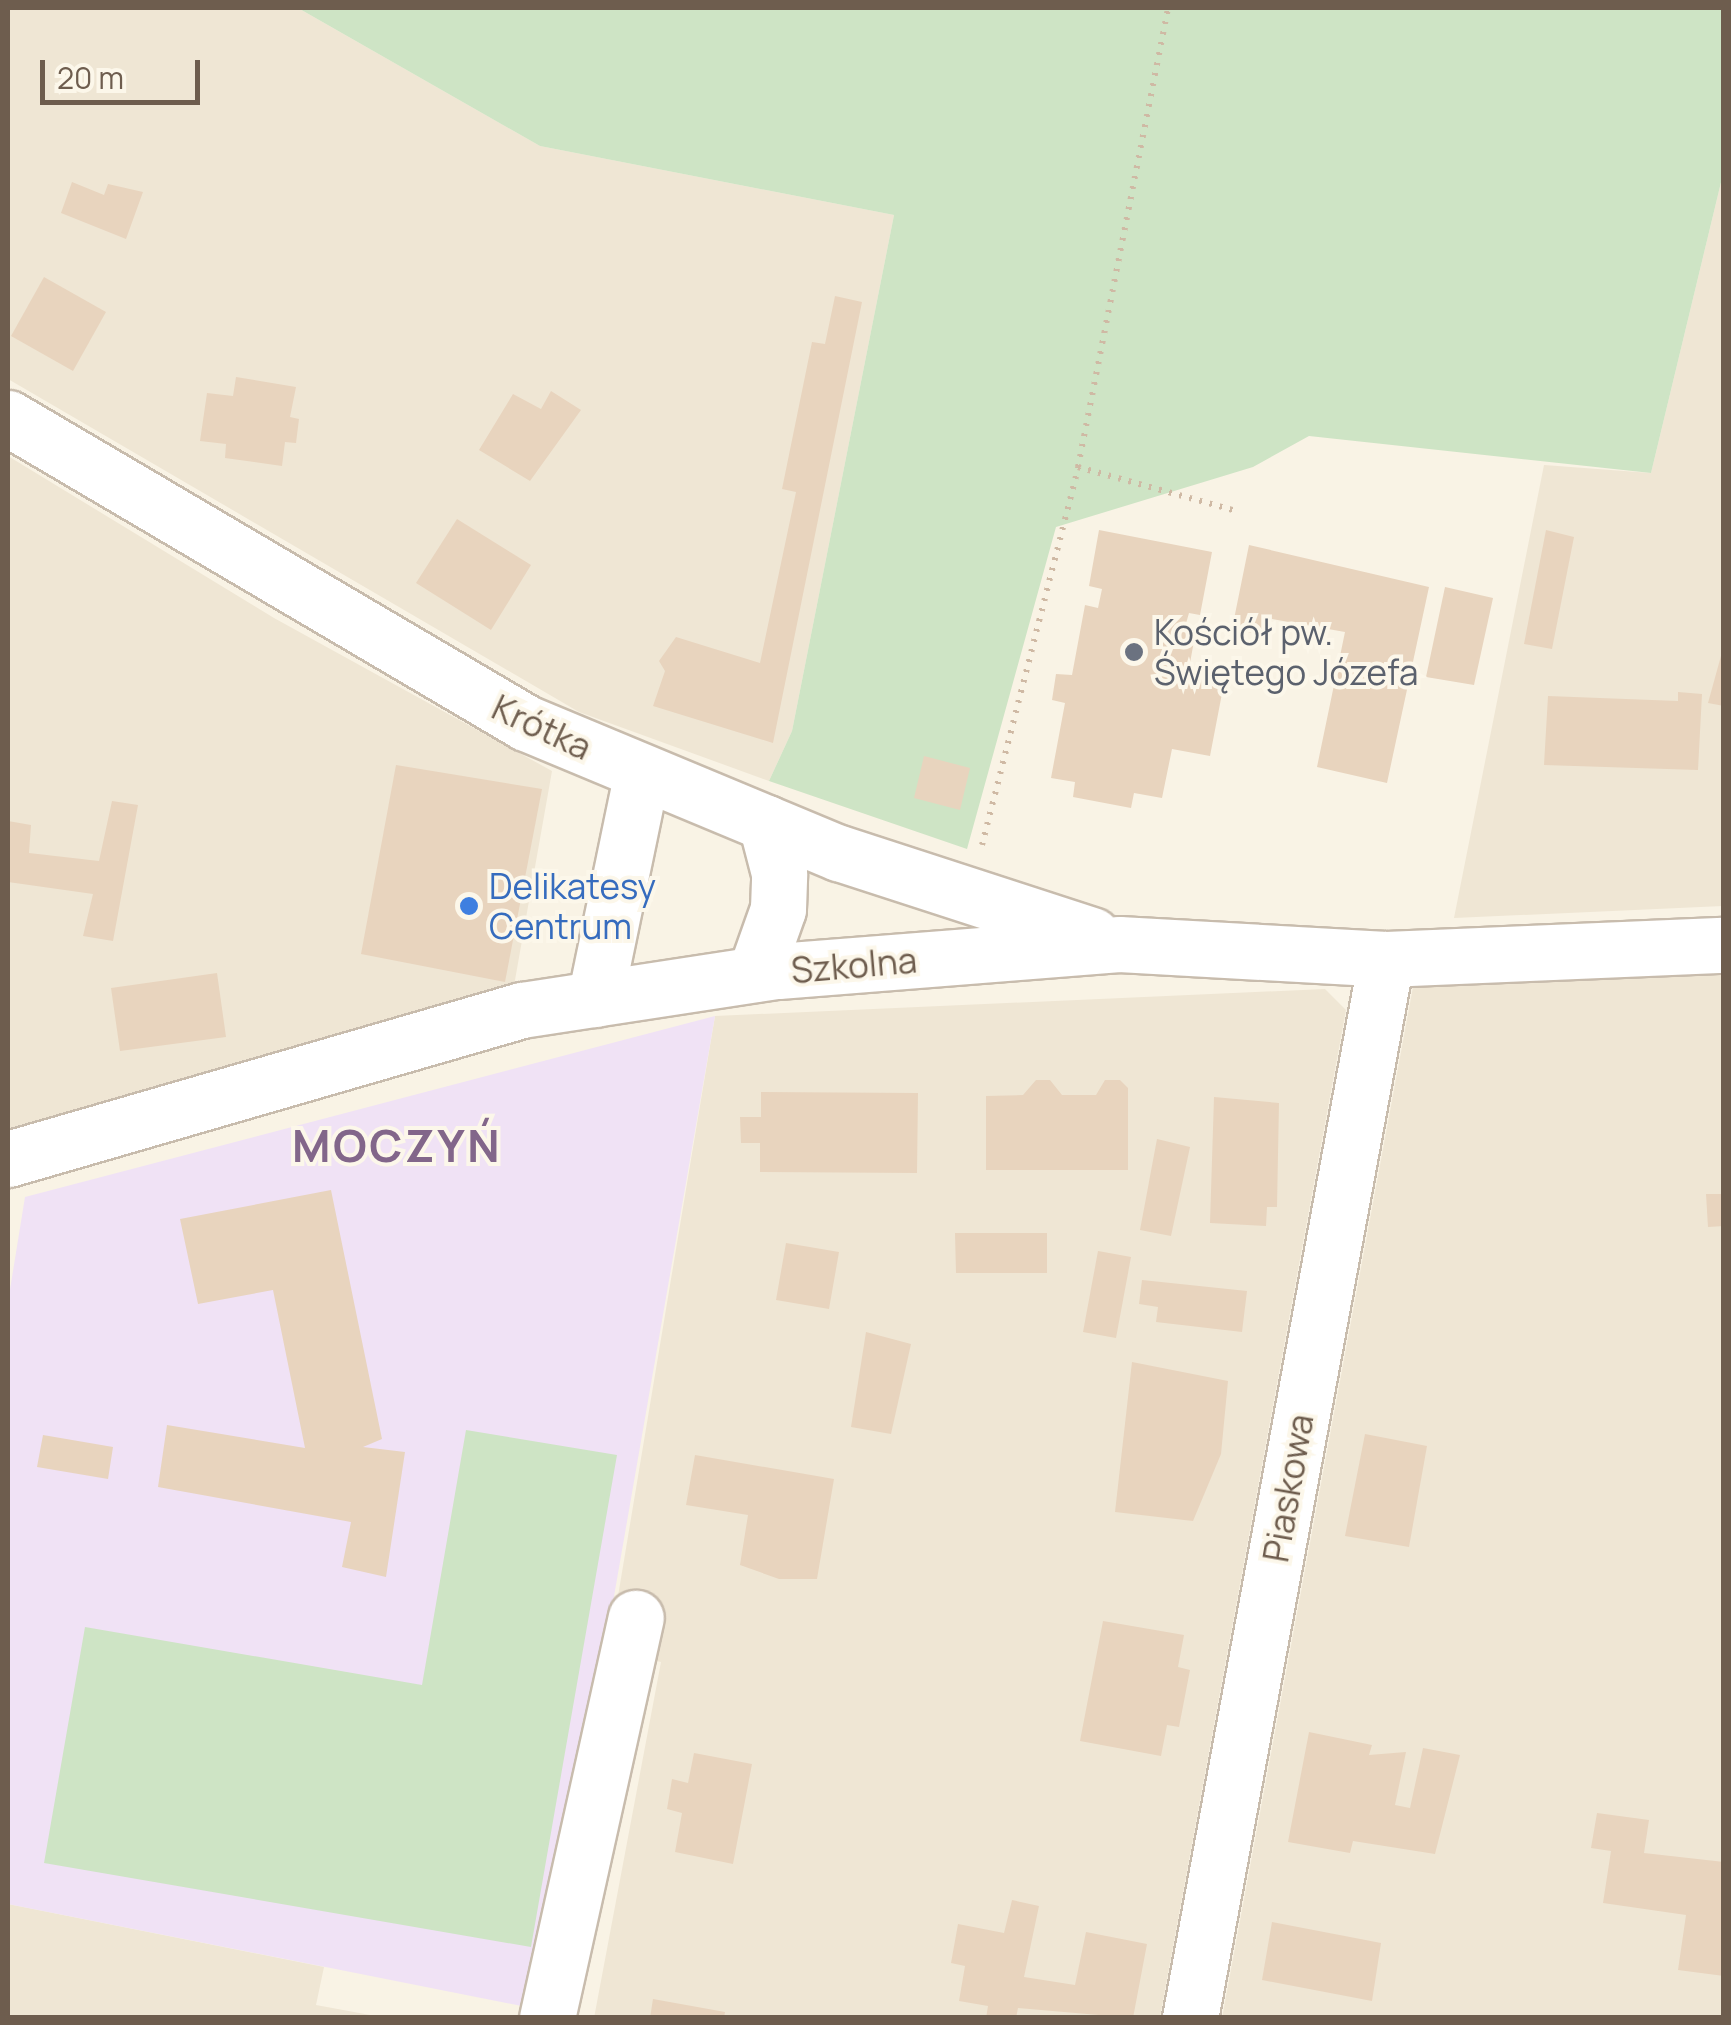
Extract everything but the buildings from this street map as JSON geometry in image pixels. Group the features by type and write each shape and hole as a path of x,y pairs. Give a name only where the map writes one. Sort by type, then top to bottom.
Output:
{"street":[{"name":"Krótka","path":"8,418 430,670 642,773 766,823 1119,944"},
{"path":"595,999 642,773"},
{"path":"755,974 778,908 780,873 766,823"},
{"name":"Szkolna","path":"8,1159 522,1010 755,974 1119,944 1386,959 1724,944"},
{"name":"Piaskowa","path":"1190,2018 1386,959"},
{"path":"547,2018 636,1618"}],"path":[{"path":"969,895 1078,467 1168,8"},
{"path":"1078,467 1234,510"}],"shaded area":[{"path":"8,8 298,8 540,146 894,215 792,731 769,781 579,712 8,379"},
{"path":"1723,174 1723,906 1454,918 1544,465 1651,473"},
{"path":"8,456 274,618 552,771 512,997 8,1140"},
{"path":"1723,972 1723,2017 1222,2018 1413,987"},
{"path":"1325,989 1346,1010 1160,2017 594,2018 661,1662 609,1650 715,1016"},
{"path":"715,1016 542,2010 8,1904 8,1302 25,1197"},
{"path":"8,1904 324,1967 316,2005 381,2017 8,2017"}],"green space":[{"path":"298,8 1723,8 1723,174 1651,473 1309,436 1253,467 1056,527 967,849 769,781 792,731 894,215 540,146"},
{"path":"466,1430 617,1455 531,1947 44,1863 85,1627 422,1685"}],"place":[{"name":"Kościół pw. Świętego Józefa","path":"1134,652"},
{"name":"Delikatesy Centrum","path":"469,906"}],"district":[{"name":"MOCZYŃ","path":"397,1146"}]}
